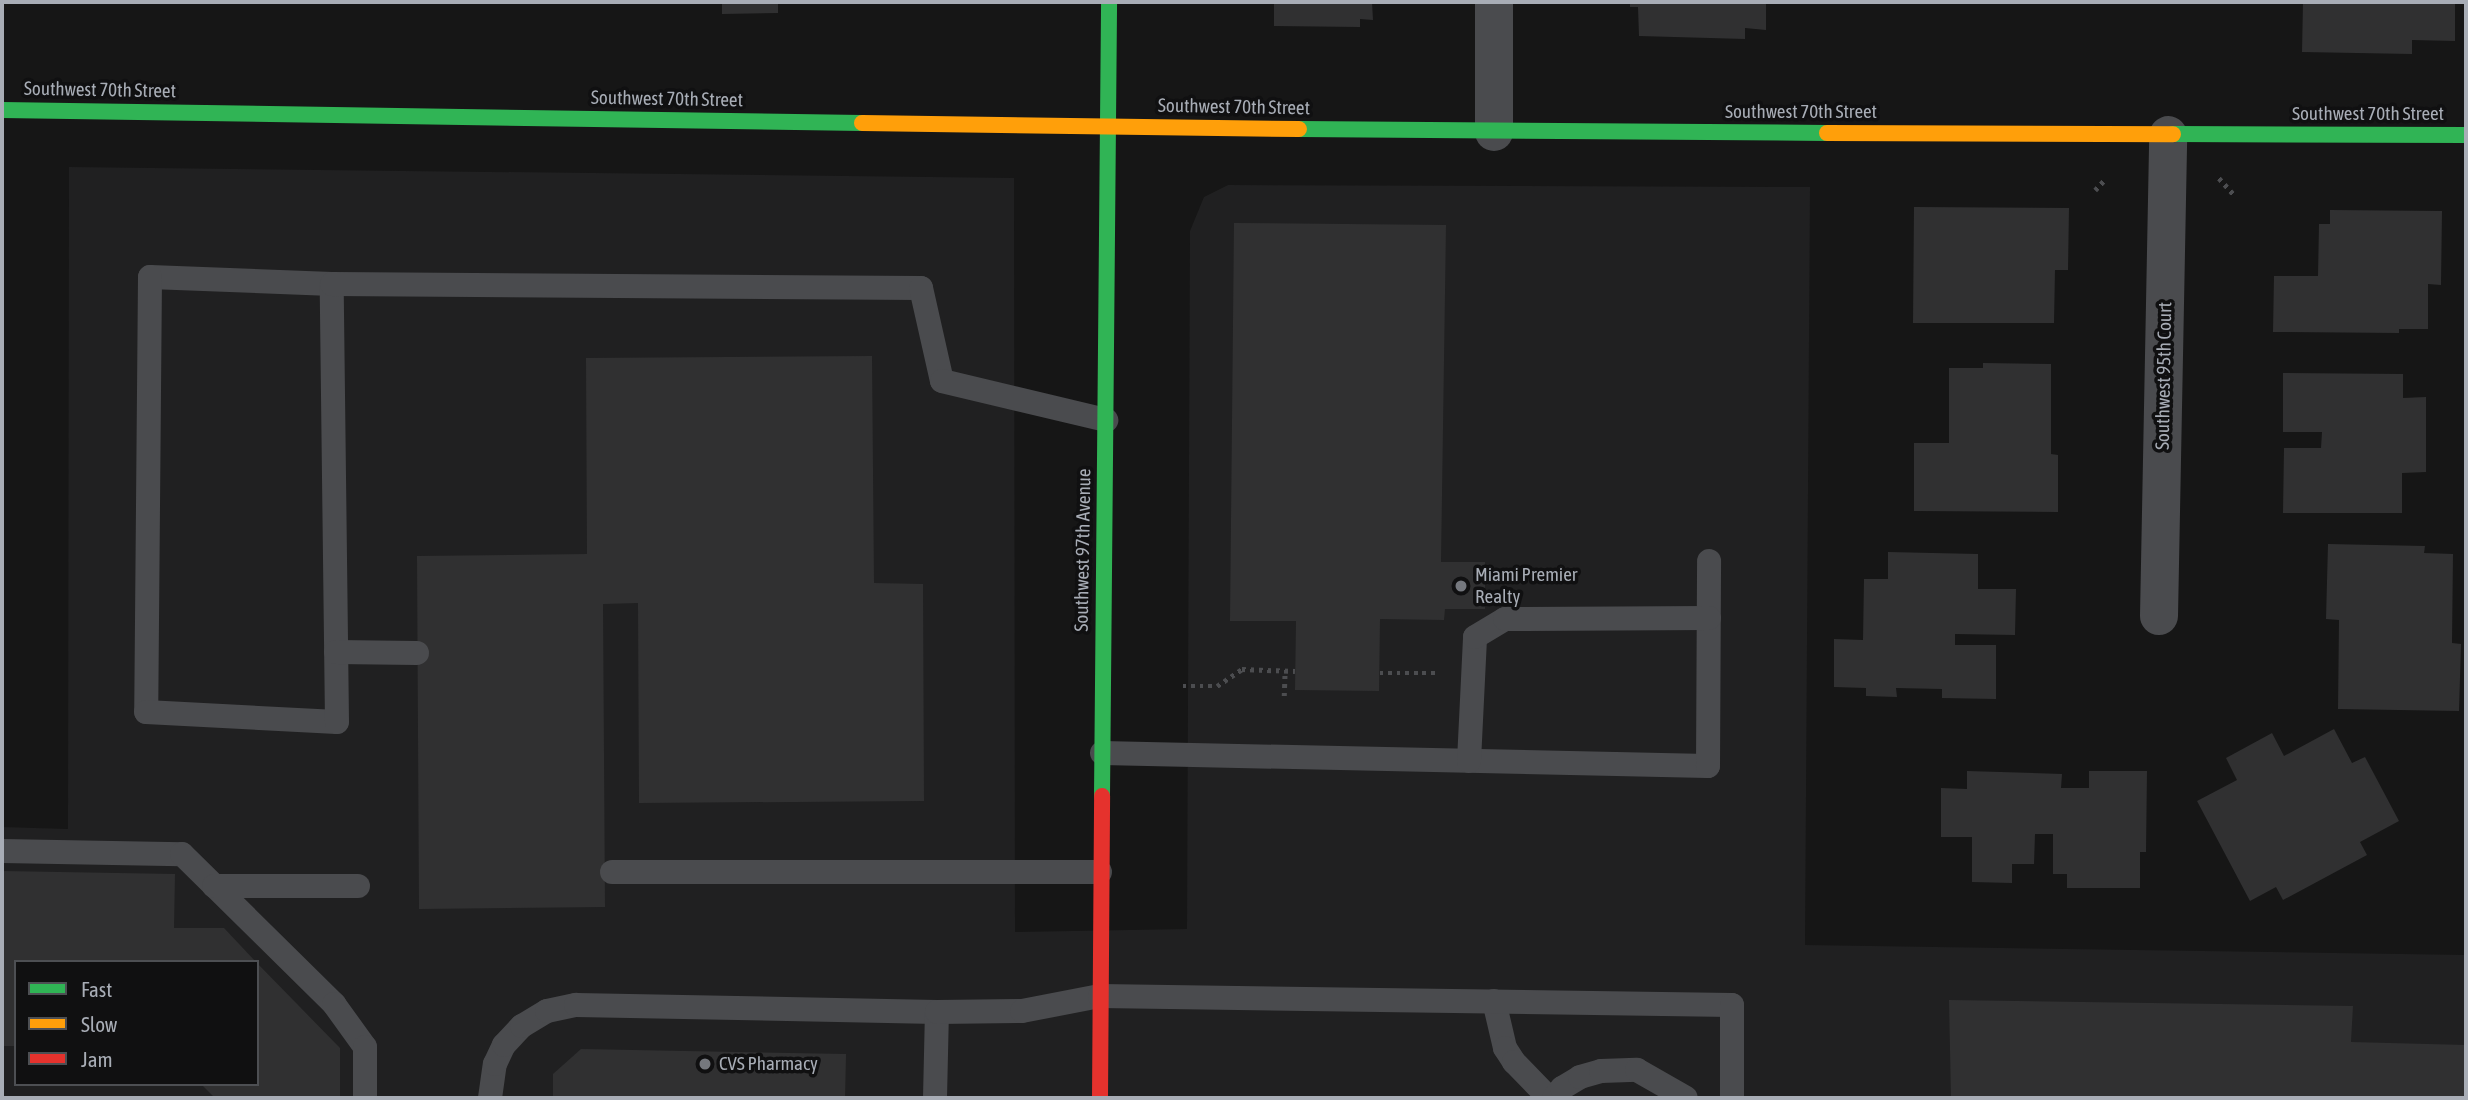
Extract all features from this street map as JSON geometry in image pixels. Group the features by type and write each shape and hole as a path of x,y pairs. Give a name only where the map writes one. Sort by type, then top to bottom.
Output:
{"street":[{"name":"Southwest 97th Avenue","path":"1100,1098 1109,2"},
{"path":"1494,2 1494,132"},
{"name":"Southwest 70th Street","path":"2,110 1494,132 2466,135"},
{"name":"Southwest 95th Court","path":"2160,616 2168,135"}],"lane":[{"path":"332,284 337,722 146,712 150,277 332,284 920,288 942,381 1106,420"},
{"path":"1102,753 1708,766 1709,561"},
{"path":"1469,761 1475,637 1505,619 1709,618"},
{"path":"337,652 417,653"},
{"path":"2,851 182,854 334,1004 365,1046 365,1098"},
{"path":"612,872 1100,872"},
{"path":"214,886 358,886"},
{"path":"490,1098 495,1064 505,1045 523,1026 547,1011 576,1005 936,1012 1022,1011 1100,996 1732,1005 1732,1098"},
{"path":"1494,1001 1505,1048 1514,1062 1551,1098 1580,1077 1601,1072 1637,1070 1685,1098"},
{"path":"934,1098 936,1012"}],"path":[{"path":"2219,177 2235,196"},
{"path":"1182,686 1217,686 1242,669 1295,671"},
{"path":"1284,696 1285,671"},
{"path":"1380,673 1452,673"}],"shaded area":[{"path":"69,167 1014,178 1015,932 1187,929 1190,231 1204,197 1228,185 1810,187 1805,945 2466,955 2466,1098 2,1098 2,827 68,829"}],"building":[{"path":"722,2 778,2 778,13 722,14"},
{"path":"1274,2 1372,2 1373,20 1360,19 1360,27 1274,26"},
{"path":"1630,2 1766,2 1766,30 1745,28 1745,39 1639,36 1638,7 1630,7"},
{"path":"2303,2 2455,2 2455,41 2412,40 2412,54 2302,52"},
{"path":"1914,207 2069,208 2068,270 2055,270 2054,323 1913,323"},
{"path":"2330,210 2442,211 2441,285 2428,284 2428,329 2399,329 2399,333 2273,332 2274,276 2318,276 2319,224 2330,224"},
{"path":"1234,223 1446,225 1441,562 1485,562 1485,609 1445,609 1444,620 1380,619 1379,691 1295,690 1296,621 1230,621"},
{"path":"872,356 874,583 923,584 924,801 639,803 638,603 603,604 605,907 419,909 417,556 587,554 586,358"},
{"path":"1983,363 2051,364 2051,454 2058,455 2058,512 1914,511 1914,443 1949,443 1949,368 1983,368"},
{"path":"2283,373 2403,374 2403,398 2426,397 2426,472 2402,473 2402,513 2283,513 2284,448 2321,448 2322,432 2283,432"},
{"path":"2328,544 2425,546 2424,553 2453,554 2452,643 2461,644 2459,711 2338,709 2339,620 2326,619"},
{"path":"1888,552 1978,554 1978,589 2016,589 2015,635 1955,634 1955,645 1996,645 1996,699 1942,698 1942,689 1896,688 1897,697 1866,696 1866,688 1834,687 1834,639 1863,640 1864,579 1888,579"},
{"path":"2334,729 2352,763 2365,757 2399,821 2360,842 2367,855 2283,900 2276,887 2250,901 2197,801 2237,780 2226,758 2272,733 2284,756"},
{"path":"1967,771 2062,774 2061,788 2089,788 2089,771 2147,771 2146,852 2140,852 2140,888 2067,888 2067,874 2053,874 2053,834 2035,834 2034,864 2012,864 2012,883 1972,882 1972,837 1941,837 1941,788 1967,789"},
{"path":"2,871 175,874 174,928 224,928 254,960 14,960 14,1046 2,1046"},
{"path":"259,965 340,1048 340,1098 215,1098 203,1086 259,1086"},
{"path":"1949,1000 2353,1006 2351,1042 2466,1045 2466,1098 1951,1098"},
{"name":"CVS Pharmacy","path":"581,1049 846,1054 845,1098 553,1098 553,1074"}],"traffic: fast":[{"path":"1102,796 1109,2"},
{"path":"2,110 862,123"},
{"path":"1299,129 1827,133"},
{"path":"2173,134 2466,135"}],"traffic: slow":[{"path":"862,123 1299,129"},
{"path":"1827,133 2173,134"}],"traffic: jam":[{"path":"1100,1098 1102,796"}],"place":[{"name":"Miami Premier Realty","path":"1461,586"},
{"name":"CVS Pharmacy","path":"705,1064"}]}
